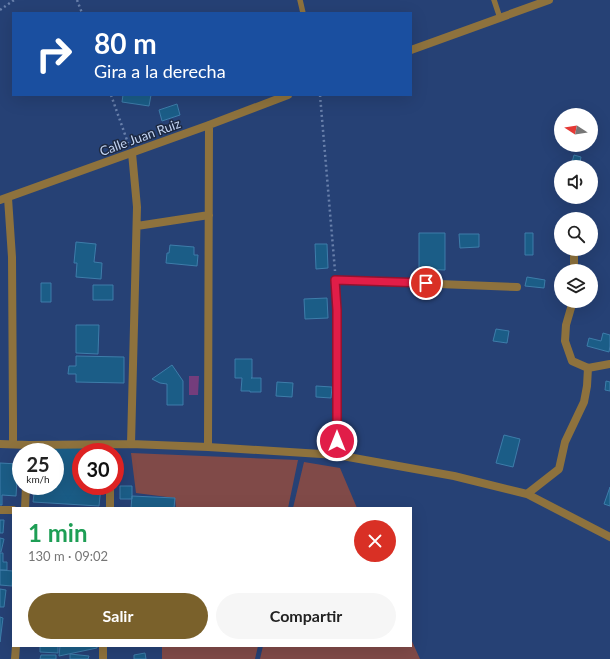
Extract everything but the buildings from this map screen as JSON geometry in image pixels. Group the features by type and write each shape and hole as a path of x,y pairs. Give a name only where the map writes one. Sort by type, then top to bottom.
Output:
{"street":[{"path":"412,50 549,0"},
{"name":"Calle Juan Ruiz","path":"0,200 209,126 285,96"},
{"path":"208,447 209,126"},
{"path":"131,444 137,226 137,208 132,153"},
{"path":"8,198 12,257 13,443"},
{"path":"137,226 209,215"},
{"path":"337,455 337,310 335,280 517,287"},
{"path":"571,308 566,325 565,341 572,361 588,368 610,364"},
{"path":"527,494 558,469 565,442 584,402 588,368"},
{"path":"0,444 12,444"},
{"path":"64,447 131,444 337,455 454,476 527,494 610,537"},
{"path":"25,507 26,495"},
{"path":"110,495 110,507"},
{"path":"0,510 12,510"},
{"path":"15,659 16,647"},
{"path":"103,647 103,659"}],"lane":[{"path":"300,0 303,12"},
{"path":"494,0 500,18"}],"path":[{"path":"0,10 14,0"},
{"path":"77,0 82,12"},
{"path":"111,96 132,153"},
{"path":"320,96 335,280"}],"shaded area":[{"path":"189,376 199,376 198,395 189,395"},
{"path":"131,453 298,460 288,507 176,507 175,498 136,493"},
{"path":"304,462 340,468 357,507 293,507"},
{"path":"412,641 420,659 260,659 263,647 412,647"},
{"path":"162,647 258,647 255,659 162,659"}],"route":[{"path":"337,441 337,310 335,280 426,283"}]}
